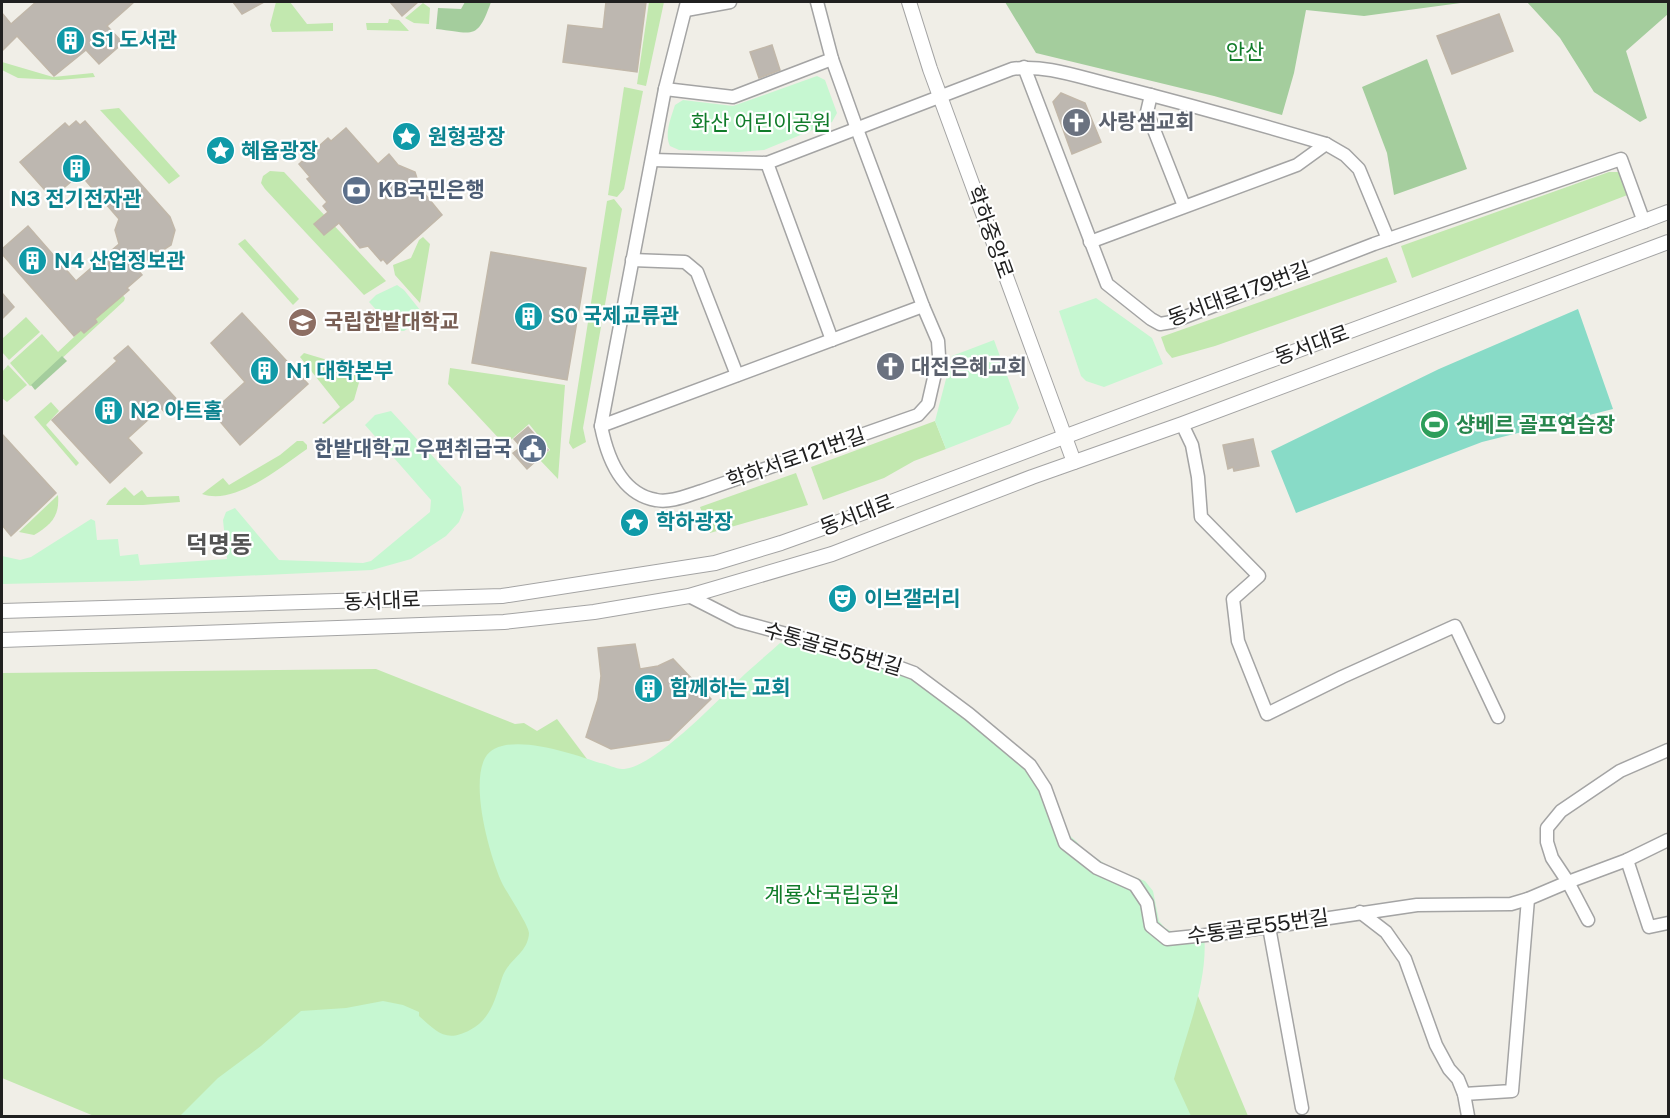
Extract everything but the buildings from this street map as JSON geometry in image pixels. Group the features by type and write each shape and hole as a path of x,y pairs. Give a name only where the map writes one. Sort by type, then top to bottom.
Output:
{"street":[{"name":"학하서로121번길","path":"730,2 686,6 665,89 601,426 605,448 620,477 636,492 656,500 674,499 702,491 918,415 928,404 939,356 938,341 856,129 832,59 817,2"},
{"name":"학하중앙로","path":"909,2 940,96 1074,462"},
{"path":"665,89 733,97 832,59"},
{"path":"652,160 767,163 1012,69 1024,67 1046,69 1151,95 1326,144 1345,155 1359,169 1388,239"},
{"name":"동서대로179번길","path":"1024,67 1107,284 1160,324 1172,322 1388,239 1621,159 1644,222"},
{"path":"1151,95 1147,112 1184,206"},
{"path":"1090,242 1297,165 1326,144"},
{"path":"767,163 832,340"},
{"name":"동서대로","path":"2,611 492,597 715,562 781,543 1668,212"},
{"name":"동서대로","path":"2,640 504,622 594,612 689,596 832,554 1668,242"},
{"path":"632,260 685,262 697,272 737,375"},
{"path":"601,426 923,306"},
{"path":"1182,424 1192,445 1198,477 1201,517 1259,576 1233,599 1239,641 1267,714 1342,676 1455,626 1498,717"},
{"name":"수통골로55번길","path":"689,596 738,621 868,656 914,673 969,714 1029,765 1045,789 1065,843 1097,868 1135,885 1147,903 1151,926 1167,939 1269,927 1417,905 1511,904 1627,860 1668,840"},
{"path":"1588,920 1552,858 1547,842 1547,828 1561,811 1620,771 1668,750"},
{"path":"1627,860 1649,927 1668,923"},
{"path":"1464,1094 1512,1091 1528,899"},
{"path":"1360,912 1386,932 1405,959 1436,1045 1449,1069 1458,1079 1464,1094 1468,1116"},
{"path":"1269,927 1302,1108"}],"green space":[{"path":"276,2 290,2 307,24 333,23 333,31 272,32 270,25"},
{"path":"465,2 491,2 477,29 466,32 436,29 438,8 461,9"},
{"path":"649,2 664,2 646,86 637,84"},
{"name":"안산","path":"1005,2 1468,2 1364,16 1306,10 1294,73 1282,115 1214,96 1036,53"},
{"path":"1527,2 1668,2 1668,14 1626,51 1647,118 1640,122 1594,92 1560,38"},
{"path":"423,3 430,8 429,24 414,23 405,18"},
{"path":"389,19 399,20 409,31 367,30 366,23 388,23"},
{"path":"1427,59 1467,169 1394,195 1387,153 1362,87"},
{"path":"2,62 53,77 93,73 95,77 59,80 18,78 2,70"},
{"name":"화산 어린이공원","path":"817,76 825,80 837,113 832,122 764,150 738,152 679,150 670,146 668,131 670,121 675,105 683,100 733,106"},
{"path":"624,87 643,91 624,189 617,197 608,195"},
{"path":"119,108 180,176 169,184 100,110"},
{"path":"270,171 284,172 386,281 364,295 265,189 261,183 263,176"},
{"path":"1609,172 1618,172 1625,179 1630,194 1412,278 1401,246"},
{"path":"614,199 622,209 583,428 586,442 573,449 569,443 607,201"},
{"path":"423,237 430,244 420,303 395,275 393,265 411,258 419,240"},
{"path":"245,239 299,299 293,305 238,244"},
{"path":"1387,257 1397,282 1215,346 1172,358 1166,351 1161,337"},
{"path":"397,285 420,310 418,322 404,331 396,331 369,302 376,295"},
{"path":"122,294 124,301 33,385 30,386 10,363 42,334 58,352"},
{"path":"1096,298 1152,338 1163,364 1104,387 1086,381 1081,376 1059,311"},
{"name":"샹베르 골프연습장","path":"1578,309 1613,409 1482,442 1296,513 1271,451 1439,369"},
{"path":"26,317 40,332 9,360 2,352 2,339"},
{"path":"994,340 1019,408 1010,424 946,449 935,421 952,356"},
{"path":"304,353 334,362 347,361 360,379 354,400 324,424 322,423 340,407 300,357"},
{"path":"62,356 67,361 35,390 31,385"},
{"path":"8,365 27,385 7,402 2,398 2,372"},
{"path":"450,368 565,385 558,479 539,459 550,450 529,424 505,445 448,384"},
{"path":"51,402 59,411 46,425 79,463 76,466 34,417"},
{"path":"391,411 461,487 464,510 459,522 446,536 411,559 372,570 132,581 2,584 2,556 20,560 31,557 91,519 95,521 97,540 118,539 120,556 138,554 140,565 227,559 223,520 226,512 235,508 279,560 363,563 371,561 430,512 431,500 365,425 375,415"},
{"path":"935,421 946,449 914,461 884,478 823,500 811,467"},
{"path":"297,441 303,441 307,449 257,483 229,495 202,494 223,478 229,485 280,455"},
{"path":"796,473 808,505 710,533 700,507"},
{"path":"125,487 134,496 142,490 147,497 179,496 180,502 106,505"},
{"path":"58,495 56,514 50,523 34,535 19,532"},
{"name":"계룡산국립공원","path":"780,643 880,667 912,678 950,705 1026,768 1042,792 1051,820 1085,851 1113,869 1145,881 1153,891 1159,921 1165,928 1177,934 1204,933 1205,951 1200,988 1174,1079 1191,1116 180,1116 218,1078 261,1046 301,1011 346,1008 383,1001 403,1005 419,1012 419,1016 431,1027 448,1036 462,1034 477,1025 488,1014 508,966 525,946 529,933 503,885 488,840 480,786 481,770 485,758 494,749 523,744 558,750 620,769 636,766 669,745 687,730"},
{"path":"376,669 515,724 524,723 537,731 557,719 590,763 1183,960 1248,1116 94,1116 2,1078 2,673"}],"place":[{"name":"S1 도서관","path":"70,40"},
{"name":"사랑샘교회","path":"1077,122"},
{"name":"원형광장","path":"407,137"},
{"name":"혜윰광장","path":"220,151"},
{"name":"N3 전기전자관","path":"76,168"},
{"name":"KB국민은행","path":"357,190"},
{"name":"N4 산업정보관","path":"33,261"},
{"name":"S0 국제교류관","path":"529,316"},
{"name":"국립한밭대학교","path":"303,322"},
{"name":"대전은혜교회","path":"890,367"},
{"name":"N1 대학본부","path":"265,371"},
{"name":"N2 아트홀","path":"109,411"},
{"name":"샹베르 골프연습장","path":"1435,425"},
{"name":"한밭대학교 우편취급국","path":"533,449"},
{"name":"학하광장","path":"635,522"},
{"name":"이브갤러리","path":"843,599"},
{"name":"함께하는 교회","path":"649,688"}],"district":[{"name":"덕명동","path":"219,545"}]}
